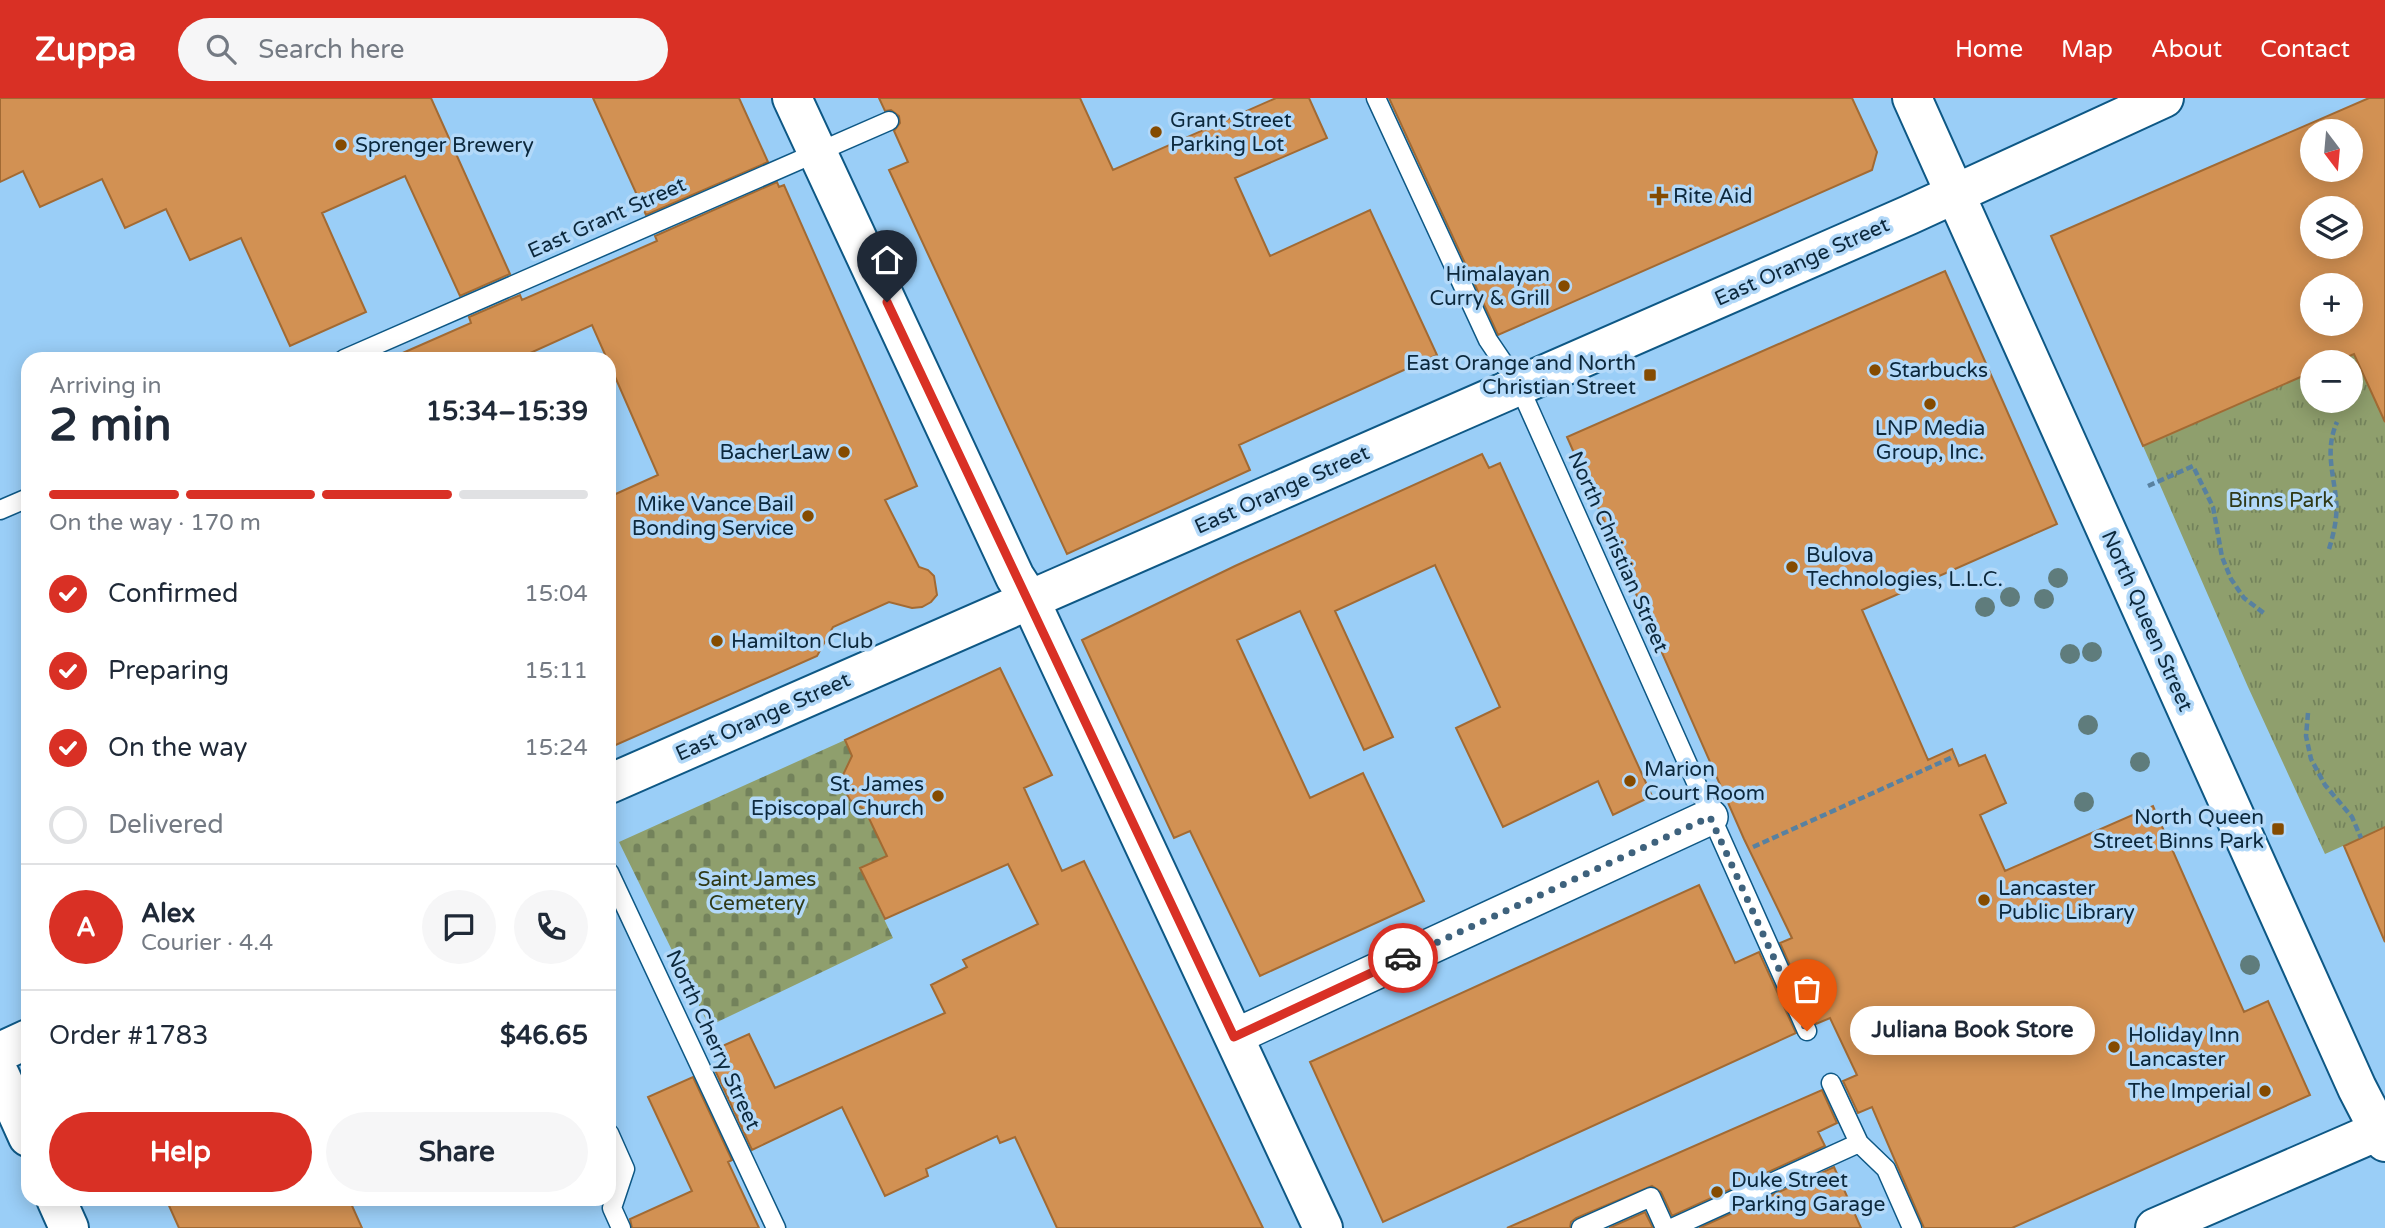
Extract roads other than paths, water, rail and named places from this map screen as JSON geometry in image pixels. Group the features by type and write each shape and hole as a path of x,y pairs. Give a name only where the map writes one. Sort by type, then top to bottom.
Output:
{"main road":[{"path":"792,98 1323,1228"},
{"name":"North Queen Street","path":"1912,98 2357,1088 2383,1133"},
{"name":"East Orange Street","path":"616,781 1955,195 2164,98"},
{"path":"0,1052 21,1042"},
{"path":"0,1075 21,1122"},
{"path":"2155,1228 2383,1133"},
{"path":"58,1206 69,1228"}],"street":[{"path":"1234,1037 1710,817"}],"lane":[{"name":"North Christian Street","path":"1376,98 1488,340 1519,386 1807,1031"},
{"name":"East Grant Street","path":"370,352 889,121"},
{"path":"0,510 21,501"},
{"name":"North Cherry Street","path":"616,887 776,1228"},
{"path":"1832,1083 1859,1143 1886,1169 1912,1228"},
{"path":"1672,1228 1859,1143"},
{"path":"616,1149 625,1170 616,1196"},
{"path":"1581,1228 1651,1197 1665,1228"},
{"path":"613,1206 621,1228"}],"place":[{"name":"Grant Street Parking Lot","path":"1156,132"},
{"name":"Sprenger Brewery","path":"341,145"},
{"name":"Rite Aid","path":"1659,196"},
{"name":"Himalayan Curry & Grill","path":"1564,286"},
{"name":"Starbucks","path":"1875,370"},
{"name":"East Orange and North Christian Street","path":"1650,375"},
{"name":"LNP Media Group, Inc.","path":"1930,404"},
{"name":"BacherLaw","path":"844,452"},
{"name":"Mike Vance Bail Bonding Service","path":"808,516"},
{"name":"Bulova Technologies, L.L.C.","path":"1792,567"},
{"name":"Hamilton Club","path":"717,641"},
{"name":"Marion Court Room","path":"1630,781"},
{"name":"St. James Episcopal Church","path":"938,796"},
{"name":"North Queen Street Binns Park","path":"2278,829"},
{"name":"Lancaster Public Library","path":"1984,900"},
{"name":"Juliana Book Store","path":"1807,1031"},
{"name":"Holiday Inn Lancaster","path":"2114,1047"},
{"name":"The Imperial","path":"2265,1091"},
{"name":"Duke Street Parking Garage","path":"1717,1192"}],"park label":[{"name":"Binns Park","path":"2281,500"},
{"name":"Saint James Cemetery","path":"757,891"}]}
